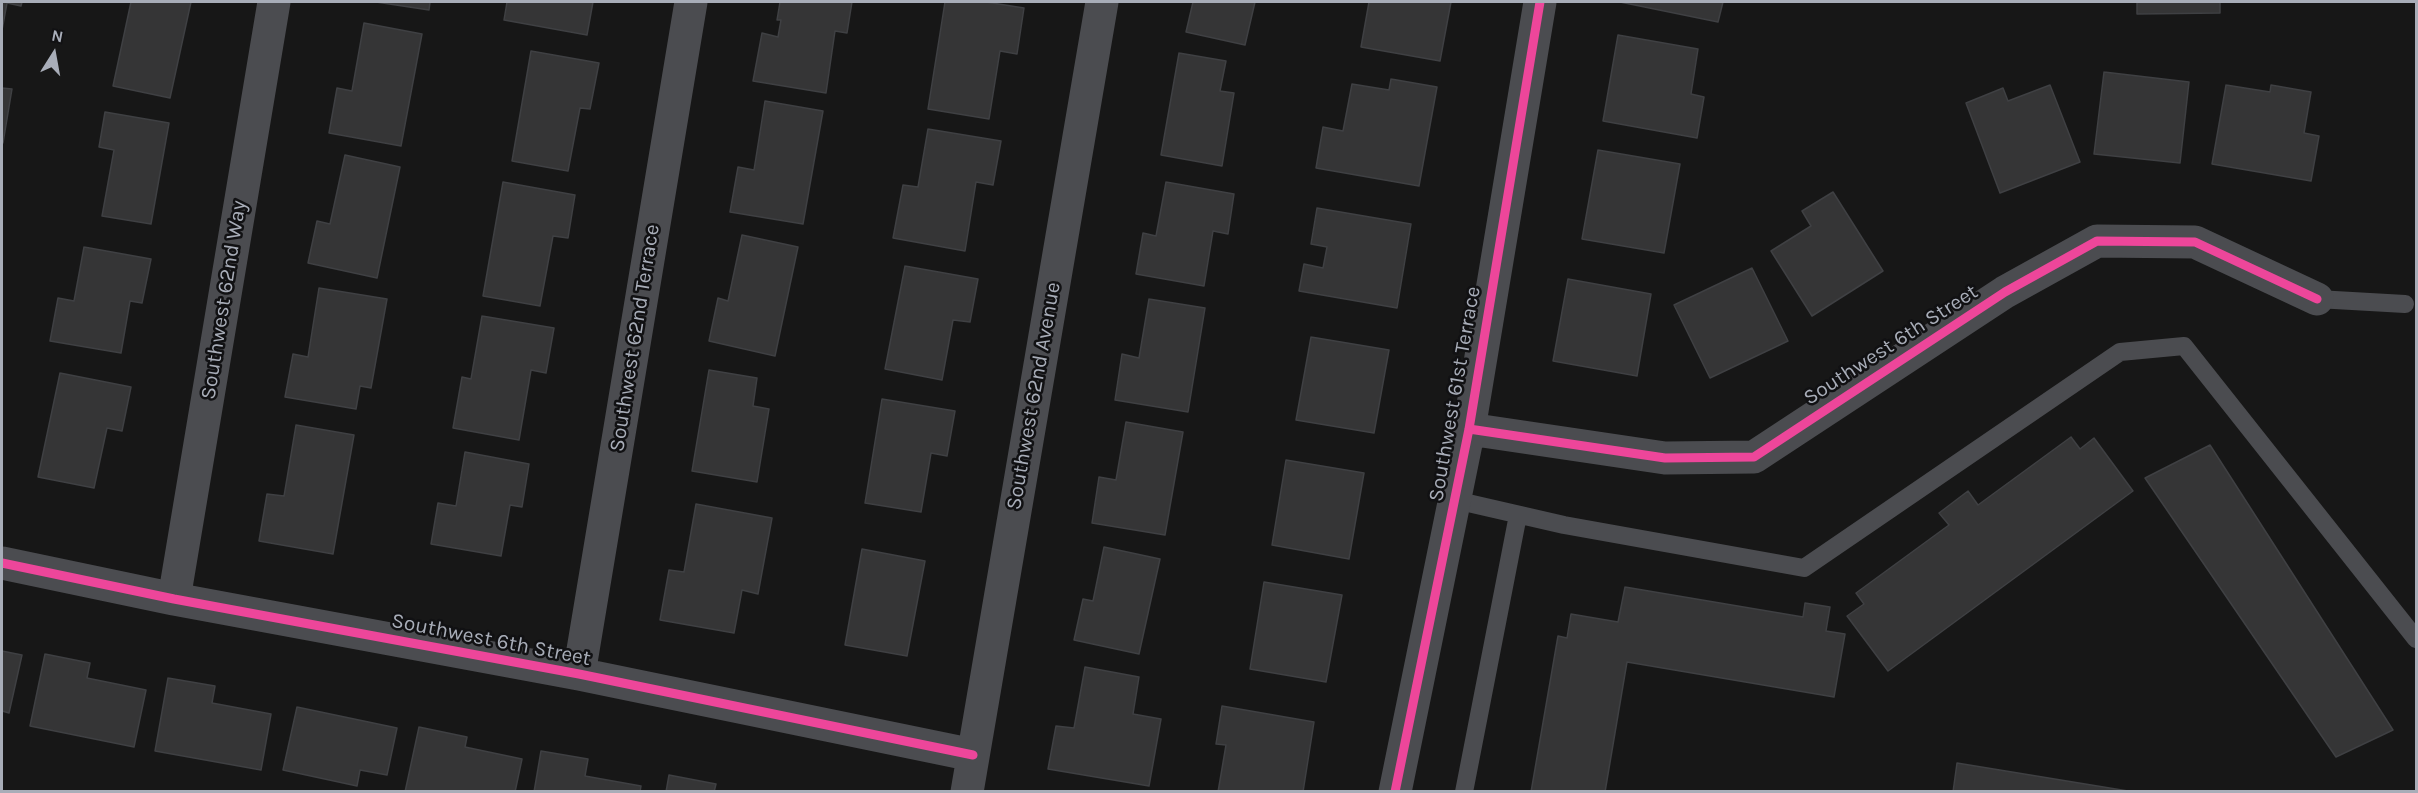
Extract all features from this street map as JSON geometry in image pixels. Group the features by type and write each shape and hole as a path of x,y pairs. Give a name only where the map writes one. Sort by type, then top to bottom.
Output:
{"street":[{"name":"Southwest 62nd Way","path":"174,599 274,2"},
{"name":"Southwest 62nd Terrace","path":"579,674 691,2"},
{"name":"Southwest 62nd Avenue","path":"967,792 1102,2"},
{"name":"Southwest 61st Terrace","path":"1395,792 1469,429 1540,2"},
{"name":"Southwest 6th Street","path":"1469,429 1665,458 1754,457 2005,292 2097,242 2195,242 2317,299"},
{"name":"Southwest 6th Street","path":"2,563 174,599 579,674 973,755"}],"lane":[{"path":"2317,299 2405,304"},
{"path":"1455,500 1804,568 2120,352 2184,346 2416,639"},
{"path":"1464,792 1518,514"}],"building":[{"path":"2,2 22,2 21,6 7,3 2,30"},
{"path":"131,2 191,2 170,98 113,86"},
{"path":"376,2 430,2 429,10"},
{"path":"507,2 593,2 587,35 504,20"},
{"path":"780,2 852,2 847,33 835,31 826,93 753,81 762,33 778,37 781,20 777,20"},
{"path":"945,2 986,2 1024,8 1017,54 1000,51 989,119 928,109"},
{"path":"1193,2 1255,2 1245,45 1186,32"},
{"path":"1369,2 1451,2 1440,61 1361,47"},
{"path":"1620,2 1723,2 1718,22"},
{"path":"2137,2 2220,2 2220,13 2137,14"},
{"path":"364,23 422,34 401,146 329,133 337,88 352,91"},
{"path":"1618,35 1698,49 1691,94 1704,97 1697,138 1603,121"},
{"path":"531,51 599,63 590,109 580,108 568,171 512,161"},
{"path":"1179,53 1226,61 1220,91 1234,93 1222,166 1161,155"},
{"path":"2104,72 2189,82 2180,163 2094,154"},
{"path":"1391,79 1437,87 1419,186 1316,168 1323,127 1343,131 1352,84 1389,90"},
{"path":"2050,85 2080,162 2000,193 1966,103 2003,88 2008,101"},
{"path":"2226,85 2270,92 2271,85 2311,92 2304,133 2319,136 2311,181 2212,164"},
{"path":"2,88 12,89 3,143 2,142"},
{"path":"765,101 823,111 803,224 730,212 738,167 754,170"},
{"path":"105,112 169,123 151,224 102,216 114,150 99,147"},
{"path":"928,129 1001,141 993,185 976,182 965,251 893,238 903,185 918,187"},
{"path":"1598,150 1680,164 1664,253 1582,239"},
{"path":"345,155 400,167 377,278 308,263 317,221 330,224"},
{"path":"503,182 575,195 568,238 553,236 540,306 483,296"},
{"path":"1166,182 1234,194 1228,234 1213,231 1204,286 1136,274 1143,233 1156,236"},
{"path":"1833,192 1883,271 1812,316 1771,251 1811,226 1802,211"},
{"path":"1317,208 1411,224 1397,308 1299,291 1304,264 1323,268 1327,247 1311,244"},
{"path":"742,235 798,247 775,356 709,341 718,298 728,301"},
{"path":"84,247 151,259 142,303 130,301 121,353 50,341 58,298 74,301"},
{"path":"905,266 978,279 970,322 953,320 942,380 885,369"},
{"path":"1752,268 1788,341 1710,378 1674,305"},
{"path":"1568,279 1651,294 1637,376 1553,361"},
{"path":"319,288 387,299 371,388 360,386 356,409 285,397 293,354 308,357"},
{"path":"1149,299 1205,308 1188,412 1115,400 1122,354 1139,358"},
{"path":"482,316 554,328 546,373 531,370 519,440 453,428 462,377 471,379"},
{"path":"1311,337 1389,350 1374,433 1296,420"},
{"path":"709,370 757,378 753,406 769,409 757,482 692,471"},
{"path":"60,373 131,387 122,431 107,428 94,488 38,477"},
{"path":"882,399 955,411 947,456 931,453 921,512 865,503"},
{"path":"1126,422 1183,432 1165,535 1092,523 1099,477 1116,480"},
{"path":"296,425 354,435 333,554 259,541 267,494 284,496"},
{"path":"2071,437 2080,449 2094,438 2133,491 1888,671 1847,616 1864,604 1856,593 1949,525 1939,513 1968,491 1978,505"},
{"path":"2210,445 2393,730 2336,757 2145,478"},
{"path":"465,452 529,464 522,507 510,505 501,556 431,544 438,503 456,506"},
{"path":"1286,460 1364,473 1349,559 1272,545"},
{"path":"696,504 772,518 758,594 742,590 734,633 660,620 669,570 684,572"},
{"path":"1104,547 1160,559 1139,654 1074,640 1083,599 1093,601"},
{"path":"862,549 925,561 907,656 845,645"},
{"path":"1264,582 1342,595 1326,682 1250,669"},
{"path":"1625,587 1803,617 1805,603 1830,607 1826,631 1845,634 1834,697 1627,662 1605,792 1531,792 1558,636 1567,638 1571,614 1618,622"},
{"path":"2,651 22,655 9,713 2,711"},
{"path":"45,654 90,663 87,678 146,690 134,747 30,726"},
{"path":"1085,667 1139,677 1133,714 1161,719 1149,786 1048,769 1056,726 1074,728"},
{"path":"168,678 215,686 212,703 271,714 261,770 155,751"},
{"path":"1222,706 1314,722 1303,792 1218,792 1226,745 1216,744"},
{"path":"297,707 397,728 387,775 360,770 357,786 283,770"},
{"path":"419,727 467,737 465,747 522,759 515,792 405,792"},
{"path":"541,751 588,759 585,776 641,786 640,792 534,792"},
{"path":"1957,763 2134,792 1953,792"},
{"path":"669,775 716,784 714,792 666,792"}],"cycle path":[{"path":"1395,792 1469,429 1540,2"},
{"path":"1469,429 1665,458 1754,457 2005,292 2097,241 2195,242 2317,299"},
{"path":"2,563 174,599 579,674 973,755"}]}
